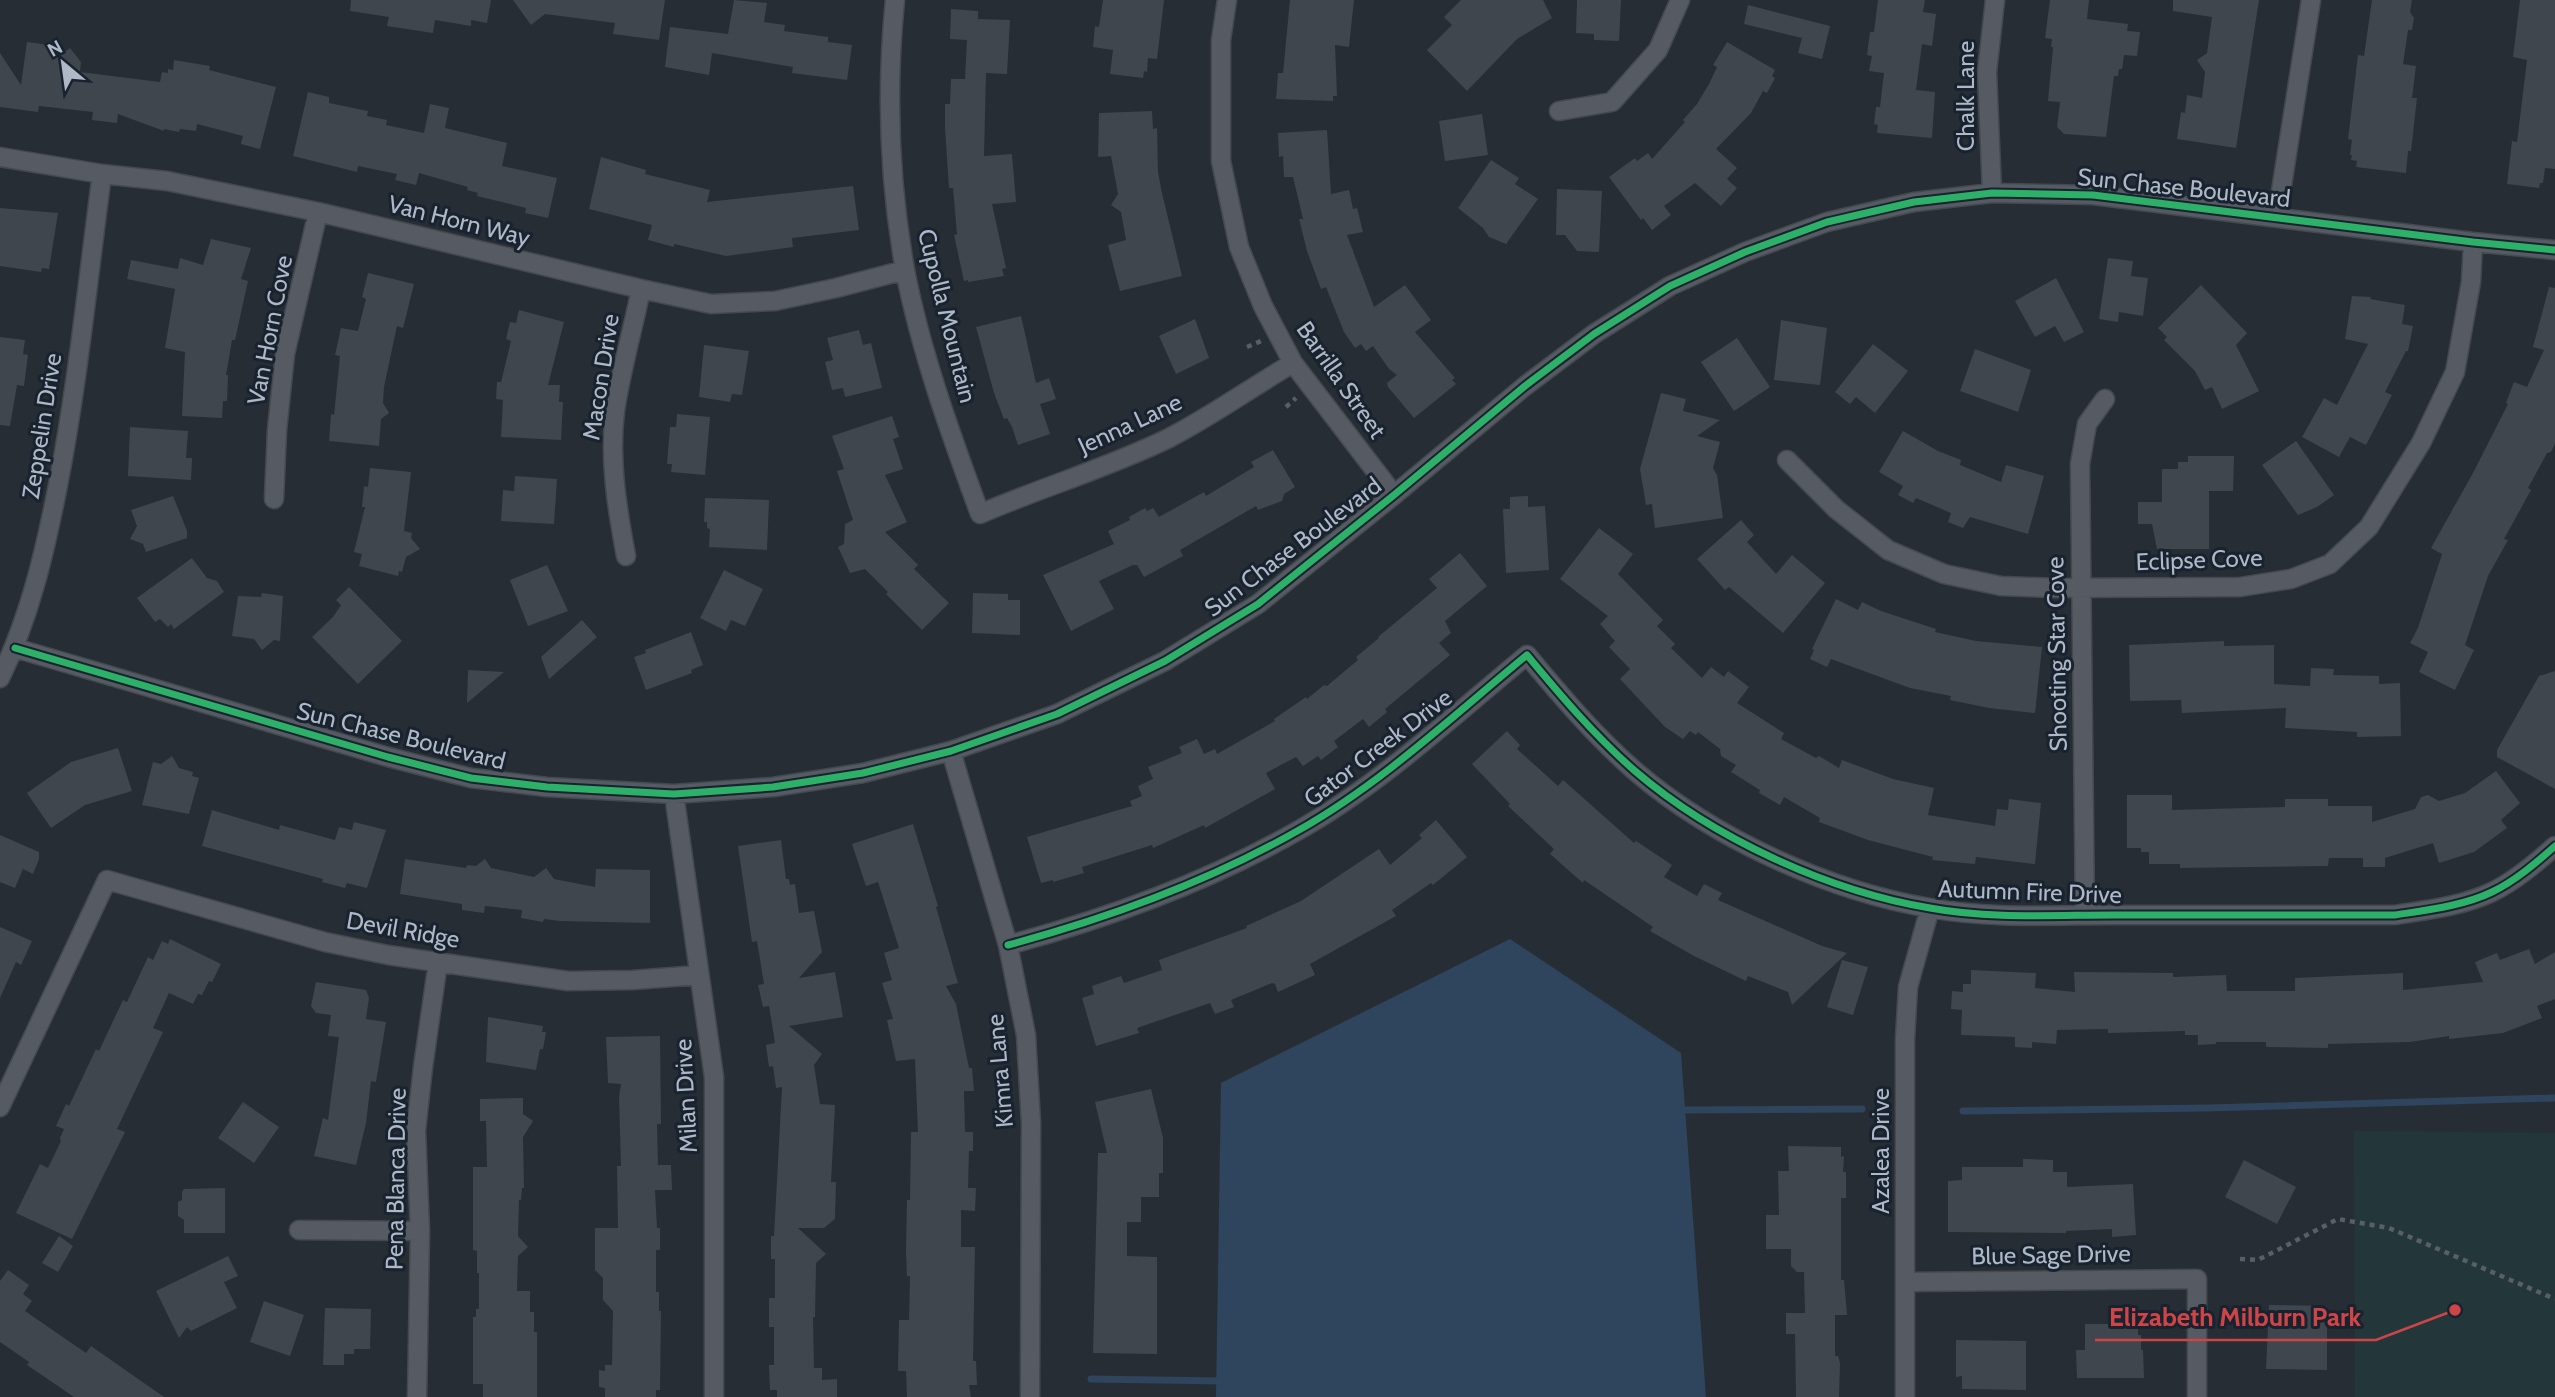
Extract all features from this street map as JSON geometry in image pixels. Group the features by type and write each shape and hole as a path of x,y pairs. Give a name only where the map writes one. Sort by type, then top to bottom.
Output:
{"street":[{"name":"Cupolla Mountain","path":"895,0 889,99 893,182 905,270 930,369 980,514"},
{"name":"Barrilla Street","path":"1227,0 1221,40 1221,161 1239,247 1263,306 1293,363 1394,495"},
{"path":"1559,111 1612,102 1658,50 1680,0"},
{"name":"Chalk Lane","path":"1992,193 1987,72 1995,0"},
{"path":"2277,217 2311,0"},
{"name":"Van Horn Way","path":"0,157 102,174 167,181 318,212 711,304 775,301 905,270"},
{"name":"Zeppelin Drive","path":"0,678 15,648 44,556 69,427 102,174"},
{"name":"Sun Chase Boulevard","path":"15,648 388,757 471,778 547,787 674,794 774,787 863,772 951,751 1057,714 1165,661 1258,604 1525,386 1594,334 1670,286 1745,252 1827,222 1914,202 1992,193 2093,195 2555,250"},
{"name":"Van Horn Cove","path":"274,499 277,430 285,355 318,212"},
{"name":"Eclipse Cove","path":"1787,460 1836,509 1888,550 1944,574 2001,586 2080,588 2240,587 2291,579 2330,564 2369,527 2421,443 2455,372 2471,282 2473,242"},
{"name":"Macon Drive","path":"626,556 615,497 615,411 641,289"},
{"name":"Jenna Lane","path":"980,514 1025,494 1119,460 1170,437 1293,363"},
{"name":"Shooting Star Cove","path":"2085,915 2080,464 2087,424 2105,399"},
{"name":"Autumn Fire Drive","path":"1527,655 1578,717 1637,772 1701,819 1777,861 1845,887 1930,908 2012,915 2395,915 2450,906 2492,892 2535,864 2555,846"},
{"name":"Gator Creek Drive","path":"1008,945 1077,926 1191,885 1300,830 1382,775 1527,655"},
{"name":"Kimra Lane","path":"951,751 1008,945 1026,1035 1031,1123 1030,1397"},
{"name":"Milan Drive","path":"674,794 714,1077 714,1397"},
{"name":"Devil Ridge","path":"0,1107 107,880 325,942 388,955 568,981 699,975"},
{"name":"Azalea Drive","path":"1905,1397 1905,1039 1908,987 1930,908"},
{"name":"Pena Blanca Drive","path":"417,1397 420,1231 416,1130 438,962"},
{"path":"299,1230 420,1231"},
{"name":"Blue Sage Drive","path":"1906,1282 2197,1279 2197,1397"}],"path":[{"path":"1247,347 1255,345"},
{"path":"1286,407 1290,402"},
{"path":"2240,1259 2258,1260 2338,1219 2389,1228 2555,1299"}],"green space":[{"path":"2354,1131 2555,1133 2555,1397 2355,1397"}],"water":[{"path":"1510,939 1681,1053 1706,1397 1216,1397 1221,1083"}],"building":[{"path":"351,0 491,0 487,23 471,20 471,26 435,20 433,33 387,26 389,17 350,11"},
{"path":"513,0 665,0 659,40 613,34 615,23 545,14 531,25"},
{"path":"734,0 767,3 764,22 785,25 784,31 828,37 828,42 852,45 847,80 792,73 793,67 712,53 709,75 665,67 670,27 728,34"},
{"path":"1103,0 1164,0 1157,59 1148,58 1147,72 1144,71 1143,78 1110,74 1113,50 1093,47 1095,26 1099,27"},
{"path":"1290,0 1354,0 1349,47 1335,45 1337,96 1333,96 1333,101 1276,99 1278,73 1283,73"},
{"path":"1461,0 1543,0 1552,18 1517,39 1467,91 1427,50 1452,25 1444,17"},
{"path":"1577,0 1621,0 1619,41 1594,40 1594,34 1576,33"},
{"path":"1878,0 1925,0 1923,12 1936,14 1932,46 1922,44 1916,90 1935,92 1932,138 1877,133 1878,125 1874,124 1876,107 1880,107 1884,73 1869,71 1872,56 1867,55 1870,32 1874,32"},
{"path":"2050,0 2089,0 2087,19 2128,24 2127,31 2140,32 2137,56 2124,55 2122,69 2119,69 2118,76 2114,76 2106,137 2064,134 2057,127 2060,102 2048,101 2053,47 2052,39 2045,38"},
{"path":"2173,0 2259,0 2236,148 2177,139 2187,95 2202,98 2205,72 2197,60 2207,53 2212,17 2173,11"},
{"path":"2372,0 2412,0 2410,12 2414,18 2412,30 2408,30 2403,64 2416,66 2412,98 2417,98 2406,173 2356,167 2357,161 2351,160 2350,155 2352,140 2348,139 2358,55 2364,56"},
{"path":"2520,0 2555,0 2555,169 2545,168 2543,183 2540,183 2539,188 2507,184 2512,141 2517,142 2527,60 2513,57"},
{"path":"1748,5 1830,26 1822,59 1798,53 1802,38 1744,24"},
{"path":"951,9 978,11 978,19 1010,20 1007,74 986,73 984,156 1012,154 1016,202 992,204 1006,268 1002,269 1004,276 968,282 964,281 954,235 957,234 953,188 949,188 945,128 945,104 950,104 951,79 965,79 967,40 950,39"},
{"path":"27,42 66,51 70,48 81,62 80,72 160,82 162,72 173,70 174,60 210,66 209,70 276,87 260,149 241,144 243,136 197,124 196,131 164,131 118,114 117,123 92,120 93,112 39,106 38,112 0,107 0,53 21,85"},
{"path":"1727,42 1775,70 1772,76 1775,78 1767,93 1763,91 1751,113 1716,149 1737,168 1727,179 1737,188 1721,206 1695,183 1664,206 1671,215 1652,230 1643,218 1641,220 1609,177 1635,158 1637,161 1648,153 1652,159 1685,122 1683,120 1709,84 1717,67 1713,65"},
{"path":"308,92 329,97 329,103 368,111 367,116 387,120 386,125 424,133 430,104 449,108 445,128 507,143 502,166 557,178 548,218 525,213 526,208 477,196 478,193 467,190 468,187 419,173 416,185 395,180 397,174 358,166 357,172 293,156"},
{"path":"1152,111 1153,129 1157,128 1158,172 1182,276 1120,291 1108,245 1126,240 1121,212 1111,205 1118,194 1111,156 1098,157 1099,113"},
{"path":"1482,114 1488,155 1445,161 1439,121"},
{"path":"1327,130 1331,194 1349,190 1353,209 1357,208 1363,232 1347,235 1374,307 1405,285 1431,320 1415,332 1455,378 1452,380 1456,384 1414,418 1388,387 1387,383 1397,375 1389,369 1373,346 1366,351 1361,344 1355,348 1344,332 1326,287 1321,289 1307,251 1293,177 1284,177 1283,156 1279,157 1278,133"},
{"path":"601,157 646,170 645,174 710,190 707,202 853,186 859,230 792,238 793,247 726,256 648,240 652,225 589,209"},
{"path":"1491,160 1519,178 1515,184 1538,199 1506,244 1489,237 1483,228 1458,208"},
{"path":"1557,189 1602,191 1599,252 1577,251 1565,235 1556,235"},
{"path":"0,208 58,213 49,269 42,268 41,272 0,266"},
{"path":"211,239 251,248 241,279 248,281 235,340 232,340 226,375 227,401 223,401 222,418 182,416 185,352 165,348 175,289 127,279 131,260 178,269 180,258 203,265"},
{"path":"2108,258 2133,261 2131,276 2148,278 2143,316 2119,312 2118,322 2099,319"},
{"path":"368,273 414,284 403,328 397,326 384,387 383,403 389,413 381,419 379,446 329,441 340,356 335,355 341,328 358,331 366,299 362,297"},
{"path":"2056,278 2084,332 2064,342 2055,326 2035,337 2015,301"},
{"path":"2201,285 2247,333 2236,345 2259,391 2222,409 2212,387 2205,390 2195,371 2164,340 2167,337 2158,328"},
{"path":"2549,287 2555,288 2555,444 2551,452 2547,453 2528,488 2531,490 2504,539 2508,540 2488,576 2465,645 2474,650 2455,690 2419,672 2428,652 2410,643 2418,628 2442,554 2431,548 2508,404 2506,403 2514,382 2527,387 2544,350 2533,347"},
{"path":"2352,296 2371,297 2370,299 2405,305 2402,324 2413,326 2408,351 2385,392 2392,395 2366,445 2350,437 2339,457 2302,437 2324,398 2337,405 2368,344 2345,339"},
{"path":"519,310 564,322 548,385 560,385 559,402 563,402 561,440 501,437 503,400 496,399 497,382 501,382 511,341 506,339 510,322 516,323"},
{"path":"1021,316 1036,383 1049,378 1056,399 1040,404 1050,434 1018,445 994,393 976,327"},
{"path":"1195,319 1209,358 1176,374 1159,336"},
{"path":"1781,320 1827,328 1820,385 1774,380"},
{"path":"859,330 863,345 871,343 882,388 845,397 843,388 832,390 825,362 833,360 827,338"},
{"path":"0,337 25,340 23,354 28,355 24,386 17,385 10,426 0,425"},
{"path":"1737,338 1770,387 1734,411 1701,362"},
{"path":"1873,344 1908,371 1875,413 1856,397 1850,404 1835,392"},
{"path":"704,345 749,351 742,395 732,394 730,402 699,397"},
{"path":"1975,349 2031,370 2018,412 1960,391"},
{"path":"1661,393 1686,399 1683,411 1720,420 1697,436 1720,442 1713,468 1717,475 1723,518 1655,528 1652,504 1646,505 1640,469"},
{"path":"677,414 710,417 705,475 671,472 672,464 667,464 670,427 676,427"},
{"path":"892,416 899,437 893,439 903,469 885,475 907,522 885,532 918,565 914,569 949,603 922,630 865,569 850,573 838,547 844,544 845,524 853,520 837,471 844,469 832,436"},
{"path":"130,427 188,431 186,458 192,458 191,480 128,476"},
{"path":"1903,431 1938,451 1961,460 1960,465 2001,482 2006,465 2044,476 2028,534 1970,517 1963,528 1948,522 1951,513 1916,498 1913,503 1898,495 1903,486 1879,472"},
{"path":"2296,441 2334,495 2317,507 2298,515 2262,465"},
{"path":"1273,450 1295,487 1284,494 1282,501 1258,510 1256,506 1180,550 1183,556 1144,577 1137,565 1133,565 1099,581 1114,609 1071,631 1043,575 1114,544 1108,531 1130,520 1129,517 1145,508 1147,511 1153,508 1159,517 1204,492 1206,496 1254,467 1251,462"},
{"path":"2188,456 2234,456 2233,491 2209,491 2209,549 2157,549 2152,524 2138,524 2138,502 2162,502 2162,469 2178,469 2178,462 2188,462"},
{"path":"370,468 411,472 404,531 412,533 411,538 420,549 406,557 402,572 399,571 398,576 359,566 362,554 354,552 365,507 362,507 364,486 368,487"},
{"path":"515,476 557,479 554,524 501,521 503,490 514,491"},
{"path":"173,496 187,531 187,538 146,552 143,544 130,539 137,526 131,510"},
{"path":"1528,496 1528,507 1545,506 1549,570 1506,573 1503,509 1510,509 1510,497"},
{"path":"705,498 769,500 767,550 709,547 710,529 707,528 707,522 704,522"},
{"path":"1741,520 1754,535 1747,542 1776,574 1792,555 1825,583 1783,633 1729,587 1725,590 1697,559"},
{"path":"1599,528 1633,554 1618,574 1663,620 1657,626 1675,644 1671,648 1702,678 1711,667 1724,677 1728,671 1749,687 1737,703 1784,733 1781,739 1839,768 1842,760 1893,779 1934,788 1928,815 1995,826 1997,809 2008,810 2009,799 2041,803 2035,864 1976,857 1975,864 1932,860 1933,857 1868,840 1819,822 1820,818 1784,797 1780,805 1759,793 1760,790 1731,772 1736,765 1721,756 1720,749 1698,732 1696,735 1690,731 1683,739 1665,727 1620,679 1630,669 1609,647 1615,641 1600,624 1608,616 1560,579"},
{"path":"1460,553 1487,586 1445,621 1451,633 1439,643 1450,655 1385,709 1387,712 1369,727 1363,719 1334,741 1338,747 1321,760 1318,756 1303,766 1296,757 1266,773 1275,789 1205,828 1204,825 1153,848 1152,845 1082,867 1084,873 1041,883 1027,837 1132,806 1130,801 1142,796 1138,786 1153,779 1148,767 1182,753 1179,747 1197,739 1204,754 1215,749 1217,754 1275,721 1274,719 1306,697 1307,699 1324,685 1327,686 1358,660 1356,657 1437,588 1429,579"},
{"path":"192,558 207,578 217,581 224,592 174,629 171,624 168,627 160,619 155,622 137,598"},
{"path":"547,565 568,611 528,626 510,580"},
{"path":"724,570 763,589 745,626 731,620 726,631 700,618"},
{"path":"349,587 402,641 358,684 312,637 333,617 341,605 336,600"},
{"path":"262,593 283,596 280,641 274,640 262,650 254,639 232,636 238,596 261,597"},
{"path":"973,593 1008,594 1008,600 1020,600 1020,635 972,633"},
{"path":"1836,599 1858,610 1862,602 1936,629 1935,632 1976,641 2042,647 2035,713 1950,700 1951,696 1910,688 1831,659 1827,667 1810,659 1814,650 1812,649"},
{"path":"582,620 597,637 549,679 541,657"},
{"path":"691,632 703,665 691,670 692,673 646,690 634,657"},
{"path":"2224,641 2224,646 2274,645 2274,684 2310,686 2311,668 2334,669 2333,675 2379,676 2379,684 2400,683 2401,736 2357,737 2357,732 2285,728 2286,708 2182,713 2181,700 2130,701 2129,645"},
{"path":"468,670 504,672 467,703"},
{"path":"2555,671 2555,789 2497,757 2497,750 2539,676"},
{"path":"1507,731 1520,745 1517,749 1558,786 1563,780 1634,843 1636,841 1672,865 1664,877 1697,896 1704,884 1722,893 1718,900 1822,946 1847,953 1792,1005 1788,992 1748,976 1746,981 1650,931 1653,927 1584,880 1583,883 1550,854 1554,849 1508,806 1510,804 1472,764"},
{"path":"118,748 132,791 85,805 51,828 27,793 71,762"},
{"path":"172,756 179,768 193,772 192,776 199,778 189,814 142,805 153,762 161,764"},
{"path":"2496,771 2520,803 2501,820 2507,828 2474,852 2439,863 2433,843 2385,858 2385,867 2363,867 2363,858 2329,858 2328,866 2180,868 2180,864 2149,864 2149,852 2141,852 2141,848 2127,848 2127,795 2172,795 2172,810 2285,807 2285,799 2328,799 2328,806 2372,806 2372,822 2415,809 2421,797 2428,795 2439,801 2465,793"},
{"path":"212,810 279,830 280,825 335,840 339,827 352,830 354,822 386,830 367,888 347,883 345,888 322,882 323,879 202,846"},
{"path":"1436,820 1467,857 1433,885 1431,883 1392,910 1396,916 1310,964 1315,975 1278,992 1272,983 1231,1000 1234,1007 1215,1014 1210,1003 1137,1028 1139,1033 1096,1046 1082,998 1094,994 1092,986 1121,976 1124,983 1162,970 1159,960 1247,928 1246,926 1301,901 1379,849 1390,865 1422,838 1419,835"},
{"path":"913,824 958,983 946,986 956,1004 969,1068 972,1068 974,1091 964,1091 965,1132 973,1132 973,1151 969,1151 968,1188 976,1188 975,1211 961,1210 961,1247 975,1247 973,1361 976,1361 977,1385 969,1385 971,1397 907,1397 906,1371 898,1371 899,1320 909,1320 907,1200 910,1200 911,1132 918,1132 915,1059 896,1061 887,1020 893,1019 882,983 892,980 884,953 899,948 878,882 866,886 852,844"},
{"path":"0,835 39,852 33,874 23,869 15,888 0,882"},
{"path":"781,840 786,879 789,879 790,885 795,884 799,913 814,911 822,952 799,978 835,972 843,1017 789,1026 822,1054 814,1065 820,1104 835,1105 831,1182 836,1182 835,1219 824,1228 798,1228 826,1254 816,1263 814,1368 822,1368 822,1380 837,1379 837,1397 777,1397 777,1390 770,1390 769,1365 774,1365 774,1327 769,1327 769,1298 775,1298 775,1259 771,1259 771,1236 774,1236 782,1087 776,1088 773,1066 769,1067 766,1045 775,1043 769,1006 763,1007 758,985 764,984 757,941 752,942 738,846"},
{"path":"405,859 466,868 467,865 476,866 485,859 491,868 534,877 546,868 554,879 595,887 596,869 650,870 650,923 544,919 543,922 521,918 522,910 485,906 484,913 462,910 462,904 400,894"},
{"path":"0,927 32,941 21,965 16,962 0,998"},
{"path":"170,939 221,964 212,982 209,981 202,995 198,994 193,1004 169,993 153,1028 163,1032 117,1129 125,1132 72,1239 16,1213 40,1164 48,1168 64,1129 56,1126 66,1104 69,1106 96,1049 99,1051 123,1000 127,1002 148,957 153,960 162,941 168,944"},
{"path":"2529,949 2535,964 2555,952 2555,999 2537,1006 2542,1018 2503,1033 2449,1039 2449,1036 2410,1042 2328,1044 2328,1048 2266,1047 2266,1042 2216,1042 2198,1045 2198,1035 2185,1035 2185,1031 2108,1033 2108,1029 2057,1030 2056,1044 2032,1042 2032,1048 2015,1047 2015,1037 1961,1035 1962,1010 1951,1009 1952,991 1963,992 1963,984 1971,984 1971,970 2036,973 2035,988 2075,992 2074,972 2173,973 2173,977 2226,975 2227,991 2295,991 2295,978 2403,973 2403,990 2483,982 2475,962 2497,953 2500,960"},
{"path":"1842,960 1868,967 1853,1015 1827,1007"},
{"path":"316,982 366,990 369,998 366,1019 386,1022 376,1082 371,1081 366,1123 356,1165 314,1156 323,1118 328,1120 339,1037 328,1036 331,1015 316,1013 311,1006"},
{"path":"488,1017 543,1026 542,1032 546,1032 536,1070 486,1062"},
{"path":"660,1036 661,1124 657,1124 658,1165 671,1165 672,1190 655,1190 657,1228 660,1228 660,1250 656,1250 656,1292 659,1292 661,1311 660,1390 656,1390 656,1397 605,1397 605,1388 599,1387 599,1370 605,1371 605,1365 612,1365 613,1311 603,1300 603,1278 595,1270 595,1228 618,1228 617,1166 621,1166 621,1084 608,1083 606,1037"},
{"path":"1151,1089 1163,1138 1163,1173 1159,1173 1159,1197 1141,1197 1141,1222 1127,1222 1127,1256 1157,1257 1157,1354 1093,1353 1098,1153 1107,1153 1095,1102"},
{"path":"523,1098 523,1114 533,1121 523,1137 524,1188 519,1200 518,1236 528,1247 518,1256 517,1291 530,1291 530,1312 534,1312 534,1332 537,1332 537,1397 483,1397 483,1384 473,1384 473,1317 476,1317 476,1309 479,1309 479,1273 477,1251 473,1250 473,1167 487,1167 486,1121 480,1121 480,1099"},
{"path":"243,1102 279,1127 254,1163 218,1138"},
{"path":"1788,1146 1841,1147 1841,1157 1844,1156 1846,1198 1841,1198 1841,1280 1844,1280 1847,1315 1835,1315 1835,1356 1838,1356 1840,1363 1839,1397 1796,1397 1795,1334 1786,1334 1786,1313 1805,1313 1804,1272 1797,1272 1791,1266 1791,1249 1766,1249 1766,1215 1779,1215 1778,1171 1789,1171"},
{"path":"2023,1159 2053,1160 2053,1172 2067,1172 2067,1187 2133,1184 2136,1235 2112,1237 2112,1229 2066,1233 1948,1232 1948,1181 1962,1180 1962,1167 2023,1167"},
{"path":"2244,1160 2296,1187 2277,1224 2225,1197"},
{"path":"225,1188 225,1233 184,1233 184,1220 178,1216 178,1202 182,1200 184,1189"},
{"path":"59,1236 73,1246 58,1272 42,1263"},
{"path":"228,1256 238,1276 224,1282 237,1308 191,1331 187,1327 179,1338 156,1291"},
{"path":"8,1270 29,1285 23,1294 32,1301 25,1311 86,1353 91,1346 164,1397 74,1397 27,1365 29,1362 0,1342 0,1281"},
{"path":"264,1301 304,1315 290,1356 250,1342"},
{"path":"2269,1305 2327,1306 2327,1370 2266,1369"},
{"path":"325,1308 371,1309 370,1349 354,1349 354,1354 344,1354 344,1365 323,1365"},
{"path":"2085,1324 2138,1324 2144,1378 2077,1378 2076,1350 2085,1350"},
{"path":"1956,1340 2026,1341 2026,1390 1962,1389 1962,1376 1956,1377"}],"waterway":[{"path":"1963,1111 2207,1108 2555,1098"},
{"path":"1677,1110 1862,1109"},
{"path":"1091,1379 1223,1381"}],"cycle path":[{"path":"15,648 388,757 471,778 547,787 674,794 773,787 863,773 951,751 1057,714 1165,661 1258,604 1525,386 1594,334 1670,286 1745,252 1827,222 1914,202 1992,193 2093,195 2555,250"},
{"path":"1008,945 1157,897 1265,849 1330,811 1388,770 1527,655 1620,758 1700,818 1736,839 1812,875 1891,900 1930,908 2022,916 2395,915 2481,897 2517,877 2555,846"}],"place":[{"name":"Elizabeth Milburn Park","path":"2455,1310"}]}
